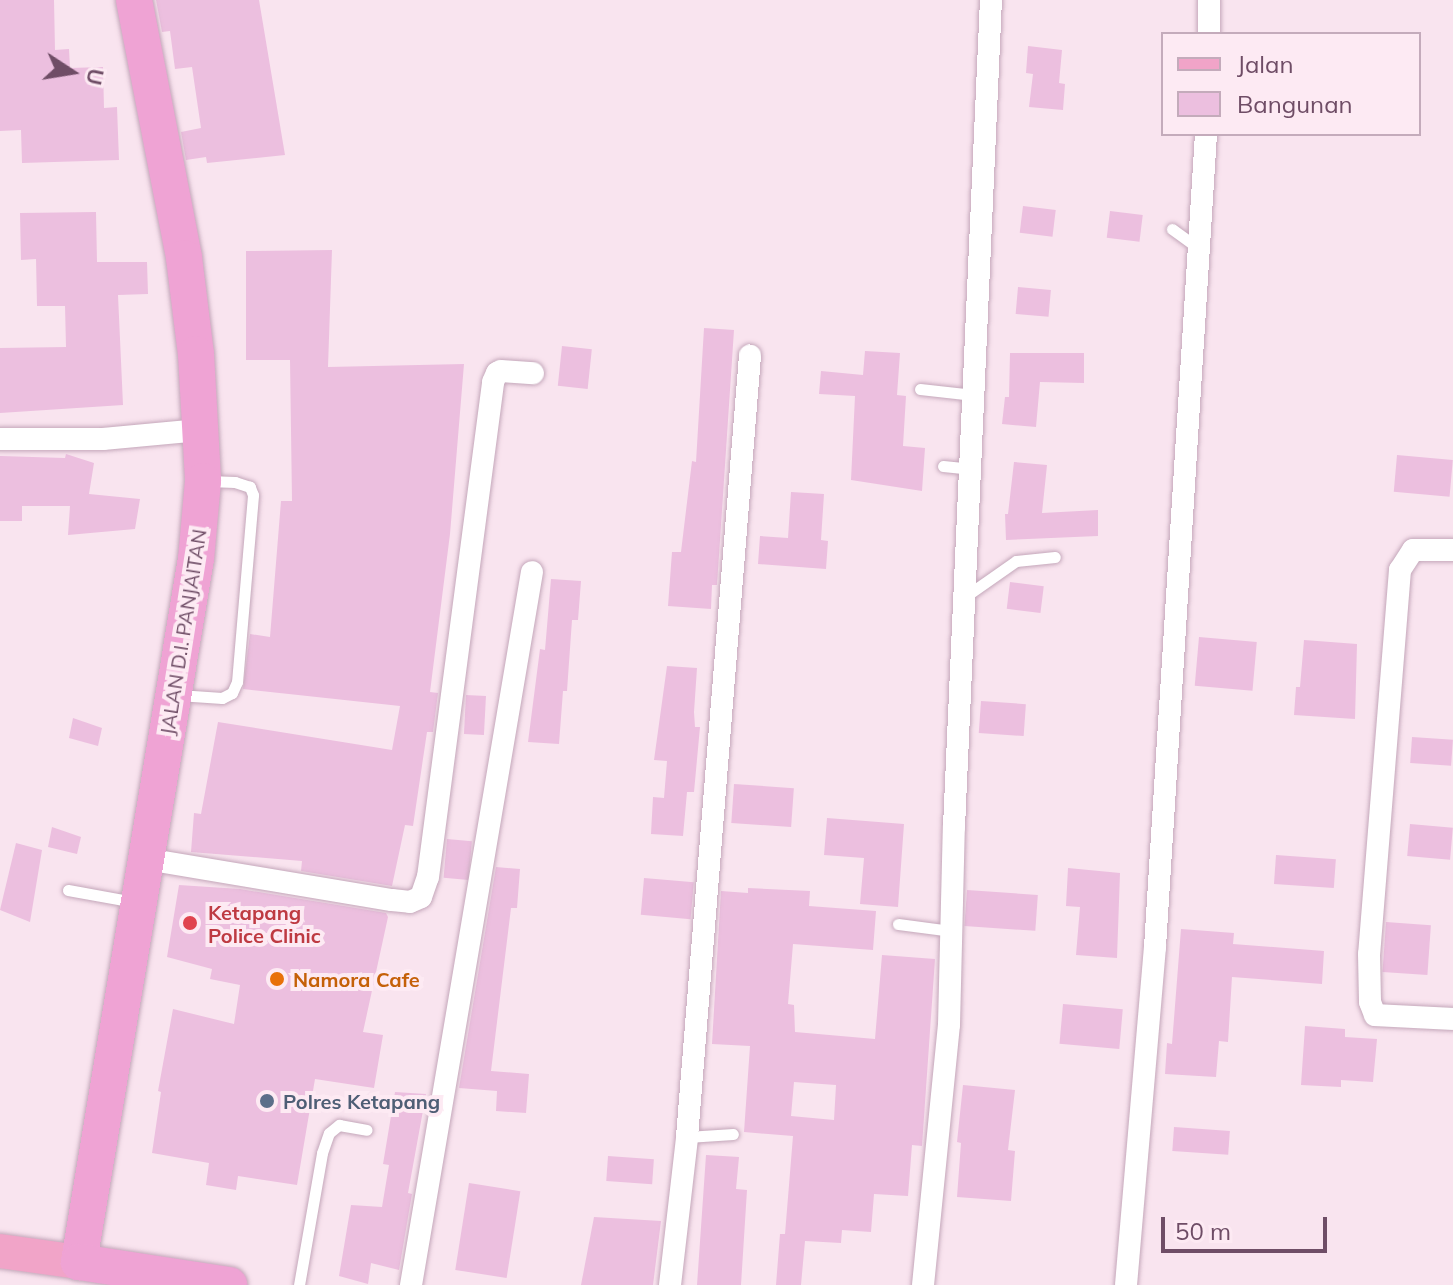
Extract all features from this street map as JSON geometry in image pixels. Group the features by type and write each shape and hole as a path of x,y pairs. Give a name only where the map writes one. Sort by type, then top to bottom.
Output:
{"highway":[{"name":"JALAN D.I. PANJAITAN","path":"79,1262 196,559 203,481 196,354 184,258 134,0"},
{"path":"79,1262 229,1285"}],"main road":[{"path":"0,1251 79,1262"}],"street":[{"path":"923,1285 949,1025 991,0"},
{"path":"1209,0 1209,32"},
{"path":"1126,1285 1155,947 1206,136"},
{"path":"670,1285 687,1137 750,356"},
{"path":"146,859 392,900 410,902 421,897 428,877 493,382 501,371 533,373"},
{"path":"0,439 103,439 200,430"},
{"path":"1453,550 1413,550 1400,570 1369,954 1370,1002 1375,1015 1453,1019"},
{"path":"411,1285 532,572"}],"lane":[{"path":"1172,229 1201,251"},
{"path":"920,389 974,395"},
{"path":"943,466 970,469"},
{"path":"174,694 222,698 232,693 237,682 253,495 250,487 235,482 203,481"},
{"path":"966,596 1016,561 1055,557"},
{"path":"68,890 139,903"},
{"path":"898,924 951,931"},
{"path":"299,1285 322,1153 329,1133 339,1125 367,1130"},
{"path":"687,1137 733,1134"}],"building":[{"path":"0,0 54,0 55,50 69,49 70,68 103,67 104,108 117,107 119,160 22,163 21,130 0,131"},
{"path":"156,0 259,0 285,155 207,163 206,157 186,160 181,132 201,128 192,67 175,69 170,31 162,32"},
{"path":"1028,46 1062,50 1059,83 1065,84 1063,110 1029,107 1033,74 1026,73"},
{"path":"1023,206 1056,210 1052,237 1020,233"},
{"path":"1110,211 1143,215 1139,242 1107,238"},
{"path":"96,212 97,262 147,262 148,294 118,295 123,405 0,413 0,348 66,347 65,306 37,306 36,259 21,260 20,213"},
{"path":"332,250 328,367 464,364 450,534 430,692 438,693 433,732 427,732 413,826 405,825 392,886 301,871 302,861 191,852 194,813 201,814 218,722 392,750 400,706 243,689 250,634 270,637 281,501 292,501 290,360 246,360 246,251"},
{"path":"1018,287 1051,290 1049,317 1016,314"},
{"path":"704,328 734,330 717,585 712,585 711,609 668,606 672,552 681,552 692,461 696,462"},
{"path":"562,346 592,349 588,389 558,386"},
{"path":"865,351 900,353 897,395 906,396 903,446 925,448 922,491 851,480 855,396 819,394 821,371 863,375"},
{"path":"1010,353 1084,353 1084,383 1040,382 1036,427 1002,424 1005,397 1009,397"},
{"path":"66,454 94,463 89,494 140,499 135,529 68,535 70,506 22,506 22,521 0,521 0,456 65,458"},
{"path":"1397,455 1453,460 1450,497 1394,492"},
{"path":"1014,462 1047,465 1042,513 1098,510 1098,536 1006,540 1005,514 1008,514"},
{"path":"791,492 824,494 821,540 828,541 826,569 758,564 760,536 788,538"},
{"path":"551,579 581,581 578,620 572,620 567,691 563,691 559,744 528,742 540,649 545,650"},
{"path":"1010,582 1044,586 1040,613 1007,609"},
{"path":"1199,637 1257,642 1253,691 1195,686"},
{"path":"1304,640 1357,644 1355,719 1294,715"},
{"path":"667,666 697,668 694,712 695,727 700,727 694,792 687,792 683,836 651,834 653,797 664,798 667,761 654,760"},
{"path":"466,695 486,696 484,735 464,734"},
{"path":"981,701 1026,704 1024,736 979,733"},
{"path":"73,718 102,728 98,746 69,738"},
{"path":"1412,737 1453,740 1451,766 1410,763"},
{"path":"734,784 794,788 791,827 731,823"},
{"path":"827,818 904,824 898,907 860,904 864,858 824,855"},
{"path":"1410,824 1453,828 1450,860 1407,856"},
{"path":"52,827 81,837 77,854 48,847"},
{"path":"447,839 472,841 469,880 444,878"},
{"path":"16,843 42,850 30,922 0,910"},
{"path":"1276,855 1336,859 1334,888 1274,884"},
{"path":"496,867 520,869 517,908 511,908 491,1071 529,1074 526,1113 496,1111 497,1091 459,1088"},
{"path":"1068,868 1120,873 1117,958 1076,955 1080,907 1066,906"},
{"path":"644,878 694,882 691,919 641,915"},
{"path":"179,885 240,889 386,913 388,917 363,1032 383,1035 374,1088 315,1079 297,1185 238,1176 236,1190 206,1185 209,1163 152,1153 161,1092 158,1091 173,1009 234,1024 240,985 210,979 212,969 167,957"},
{"path":"748,888 810,891 809,906 876,911 873,950 793,944 788,1004 794,1005 795,1032 875,1039 882,955 935,959 922,1146 912,1145 908,1196 874,1194 871,1232 842,1230 841,1243 805,1241 801,1285 776,1285 780,1234 785,1234 793,1136 744,1132 750,1046 712,1044 721,891 748,893","holes":["794,1082 836,1085 834,1120 791,1116"]},
{"path":"967,890 1038,895 1035,931 964,926"},
{"path":"1386,922 1431,925 1427,975 1383,972"},
{"path":"1181,929 1234,933 1233,944 1324,951 1322,984 1232,977 1228,1042 1219,1041 1216,1077 1165,1074 1167,1043 1172,1044"},
{"path":"1063,1004 1123,1009 1119,1049 1060,1044"},
{"path":"1305,1026 1345,1029 1345,1037 1377,1039 1373,1082 1341,1080 1341,1087 1301,1085"},
{"path":"963,1085 1015,1090 1008,1150 1015,1151 1011,1201 957,1197 961,1143 957,1142"},
{"path":"395,1092 426,1094 408,1193 412,1194 399,1270 371,1263 368,1284 339,1276 351,1205 382,1207 389,1165 383,1164"},
{"path":"1174,1127 1230,1131 1228,1155 1172,1151"},
{"path":"706,1155 739,1157 736,1189 747,1190 741,1285 697,1285"},
{"path":"608,1156 654,1159 652,1184 606,1181"},
{"path":"469,1183 520,1191 507,1278 455,1270"},
{"path":"594,1217 661,1221 653,1285 581,1285"}],"place":[{"name":"Ketapang Police Clinic","path":"190,923"},
{"name":"Namora Cafe","path":"277,979"},
{"name":"Polres Ketapang","path":"267,1101"}]}
